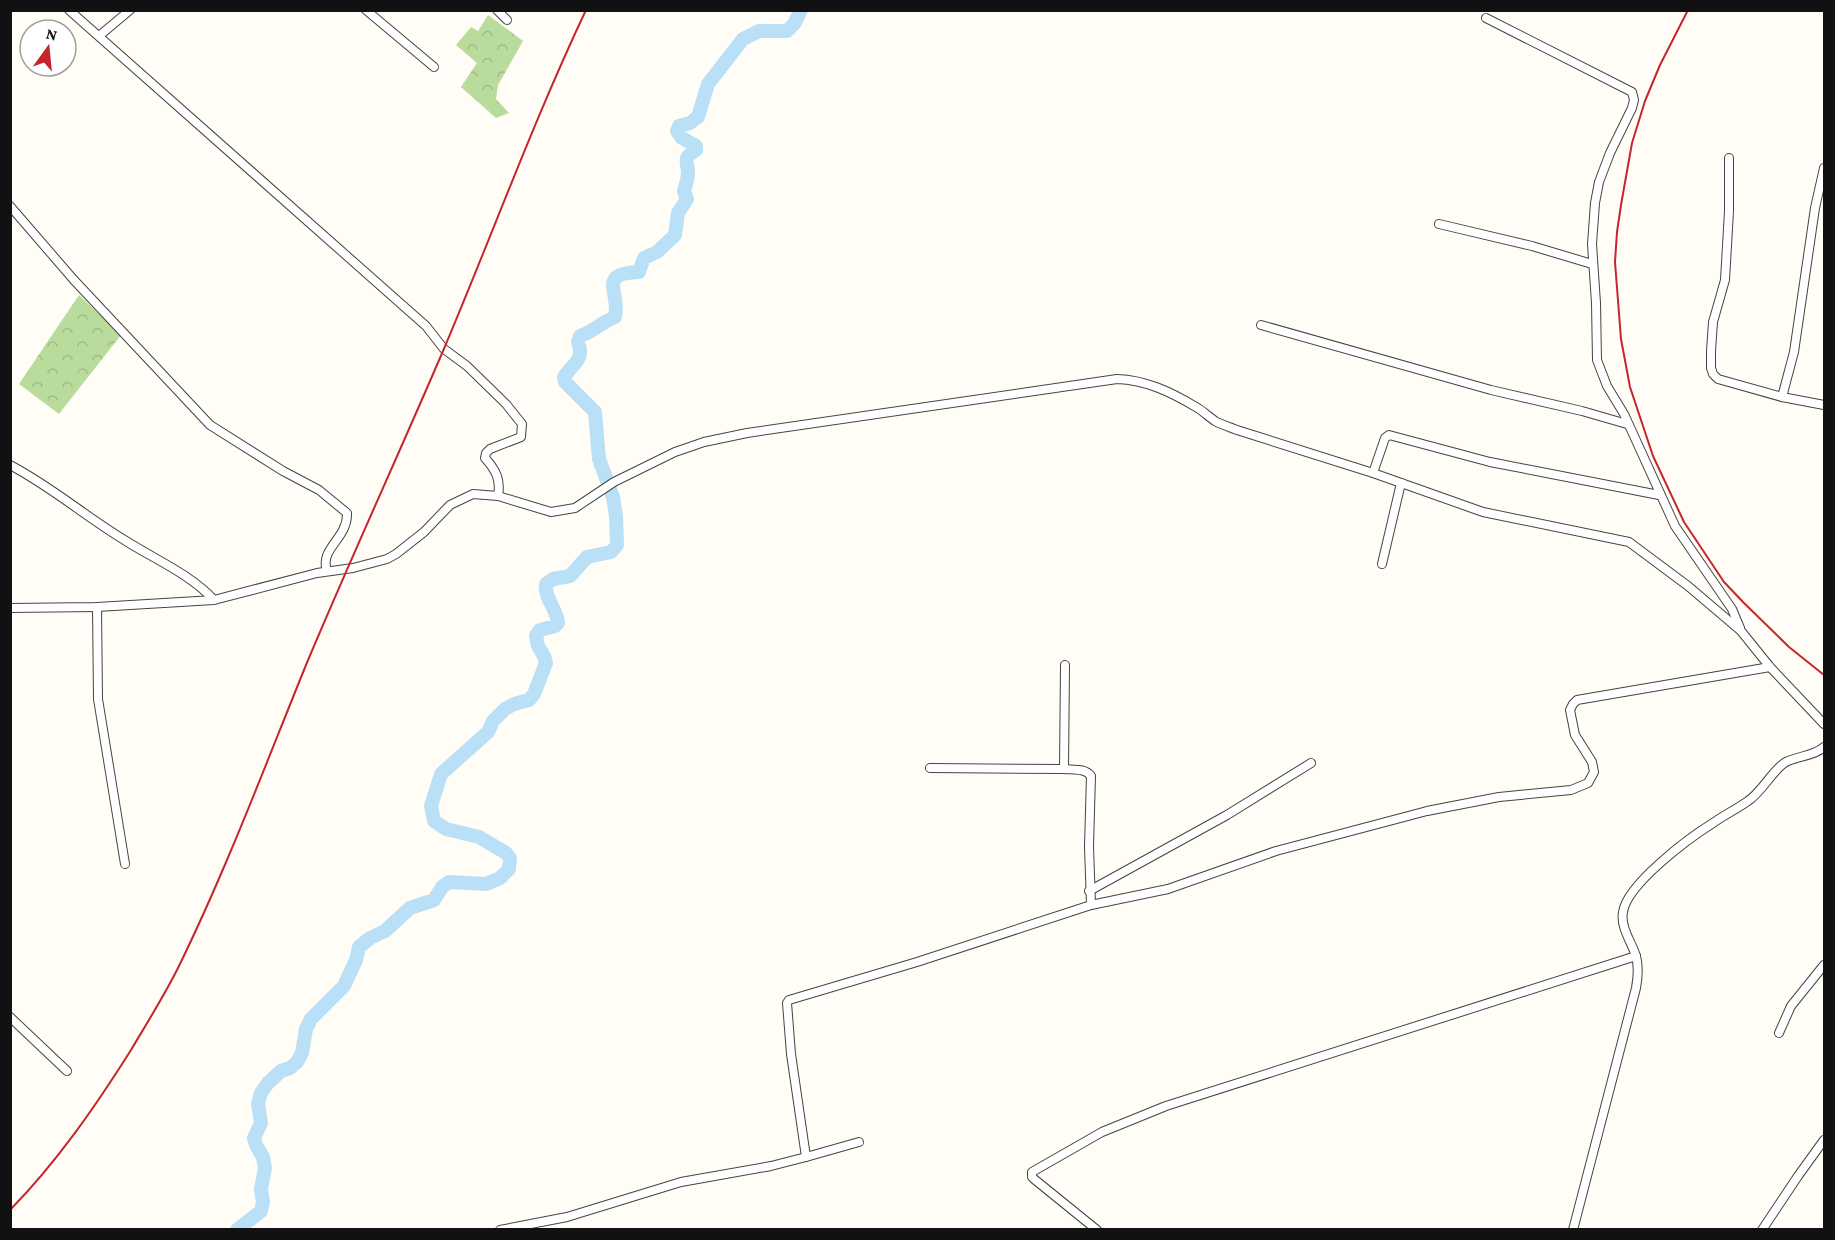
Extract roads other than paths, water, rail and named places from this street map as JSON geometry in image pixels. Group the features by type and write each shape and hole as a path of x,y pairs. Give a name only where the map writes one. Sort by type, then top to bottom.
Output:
{"street":[{"path":"69,10 426,326 444,349 467,366 506,404 522,424 521,437 490,449 486,453 485,458 494,466 498,479 498,496"},
{"path":"99,36 130,10"},
{"path":"366,10 434,67"},
{"path":"497,10 507,20"},
{"path":"1486,18 1632,92 1634,100 1629,115 1610,153 1599,182 1592,226 1597,360 1607,386 1624,414 1659,495 1680,535 1732,609 1741,631"},
{"path":"1729,158 1725,280 1713,322 1710,351 1713,374 1718,379 1782,397 1824,405"},
{"path":"1782,397 1794,352 1815,208 1824,168"},
{"path":"10,206 73,279 210,425 283,471 320,490 347,513 344,532 334,543 327,556 325,563 327,571"},
{"path":"1439,224 1532,246 1592,264"},
{"path":"1261,325 1491,390 1628,424"},
{"path":"10,608 97,607 214,600 327,571 353,568 387,559 424,532 450,505 473,494 498,496 551,512 575,508 614,482 704,442 747,433 1117,379 1134,380 1173,394 1199,408 1215,421 1237,430 1373,473 1484,512 1629,542 1688,586 1741,631 1770,667 1824,724"},
{"path":"1373,473 1385,438 1389,435 1490,462 1659,495"},
{"path":"10,465 38,480 125,541 188,578 204,589 214,600"},
{"path":"1382,564 1401,483"},
{"path":"97,607 98,699 125,864"},
{"path":"1064,769 1065,665"},
{"path":"806,1157 791,1054 787,1001 917,962 1091,905 1168,889 1276,851 1427,812 1498,797 1571,790 1588,783 1594,772 1592,762 1575,735 1570,710 1577,700 1770,667"},
{"path":"1574,1230 1636,988 1638,972 1636,956 1622,915 1634,891 1669,855 1711,823 1761,791 1778,768 1786,762 1820,752 1824,747"},
{"path":"1089,891 1227,815 1311,763"},
{"path":"930,768 1085,771 1090,776 1089,891 1091,905"},
{"path":"1097,1230 1034,1179 1032,1172 1102,1132 1166,1106 1636,956"},
{"path":"1779,1033 1791,1006 1824,965"},
{"path":"10,1017 67,1071"},
{"path":"1762,1230 1824,1140"},
{"path":"500,1230 567,1217 681,1182 771,1166 860,1142"}],"waterway":[{"path":"237,1230 261,1211 263,1202 261,1189 265,1168 263,1157 254,1138 261,1123 258,1104 261,1093 281,1071 297,1062 302,1053 306,1029 311,1019 344,986 356,960 359,947 370,938 385,931 410,908 434,900 442,887 449,882 486,884 500,878 509,869 510,858 506,853 479,837 446,829 434,821 431,806 441,774 488,732 493,721 505,709 529,700 534,694 546,663 536,636 540,630 558,623 547,594 546,584 553,579 570,576 587,557 611,552 617,545 613,497 599,459 595,412 565,382 564,377 579,357 580,336 615,317 614,280 626,273 639,272 644,258 657,252 675,235 678,213 687,199 684,191 688,174 687,159 696,150 696,146 682,138 677,131 679,126 690,123 698,117 708,84 743,39 759,31 787,31 794,24 801,10"}],"railway":[{"path":"10,1210 44,1173 89,1113 131,1050 161,999 196,931 229,856 306,665 443,351 530,137 586,10"},
{"path":"1688,10 1660,65 1645,101 1632,143 1621,205 1615,262 1621,339 1630,387 1653,456 1684,522 1724,582 1789,647 1824,675"}]}
